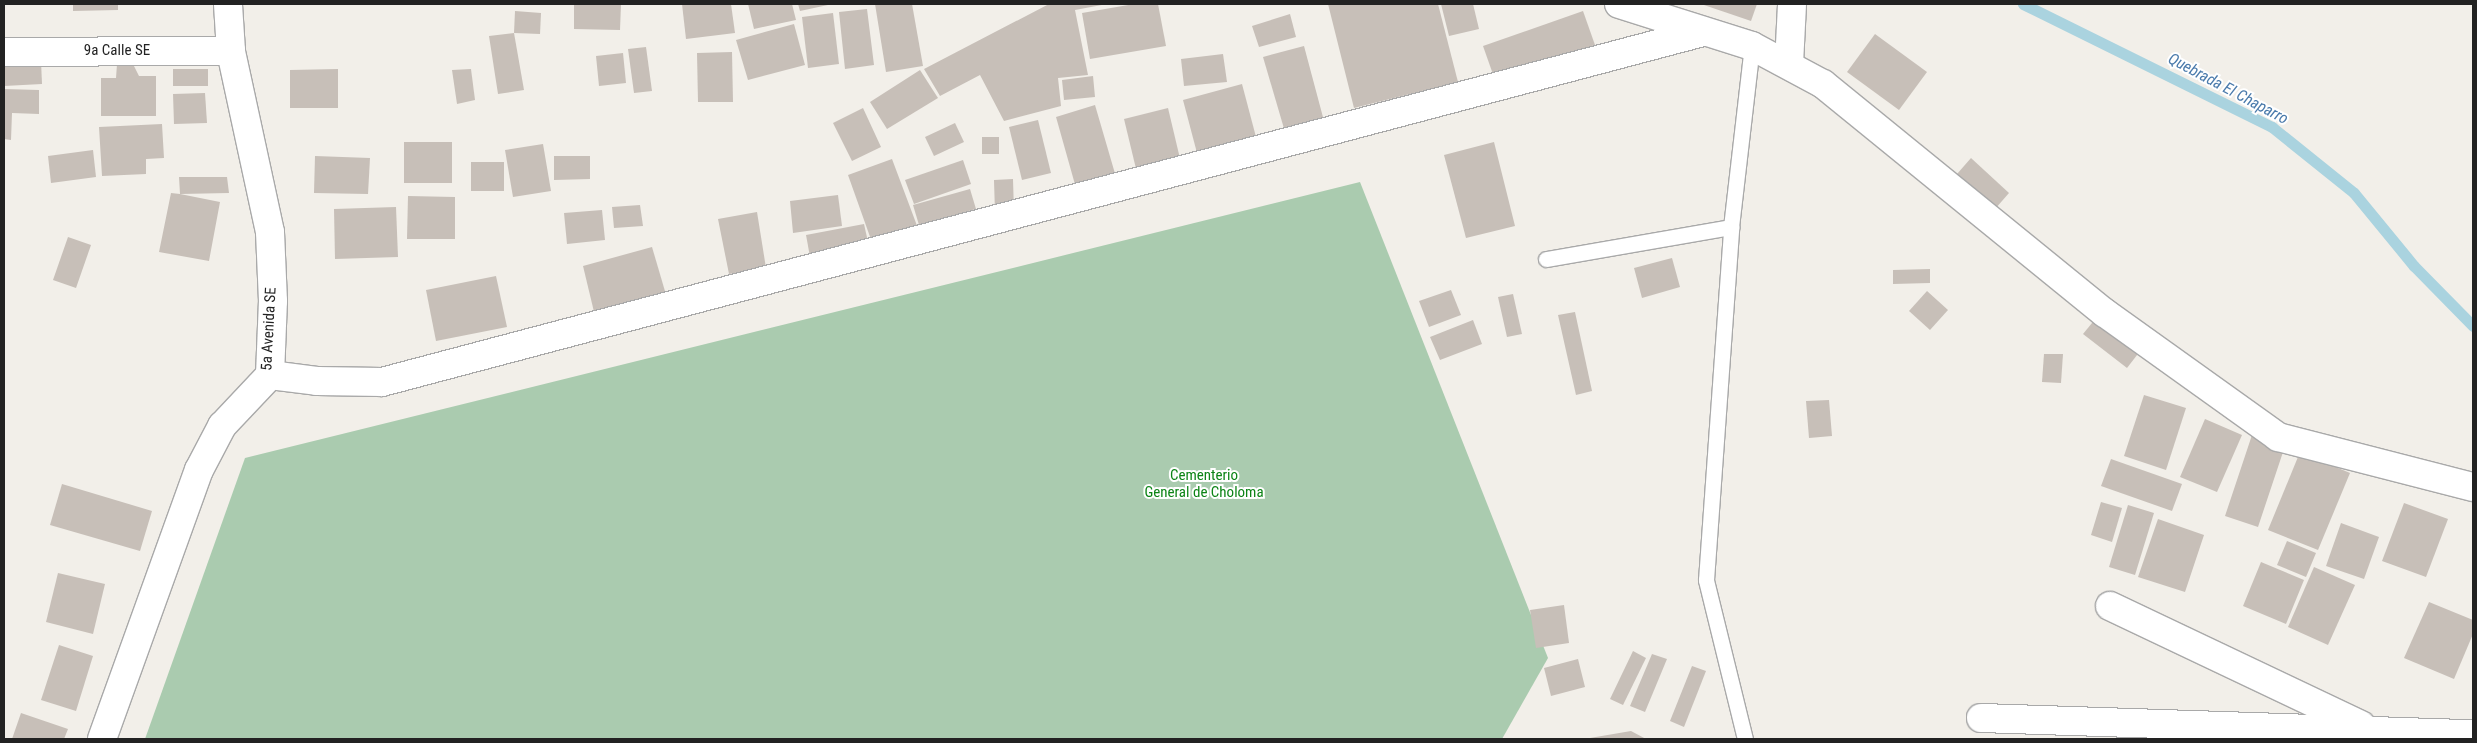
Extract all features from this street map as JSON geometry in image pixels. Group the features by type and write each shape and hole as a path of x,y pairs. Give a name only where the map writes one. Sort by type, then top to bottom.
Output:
{"street":[{"name":"5a Avenida SE","path":"102,739 199,470 222,426 270,375 273,301 270,232 231,51 228,4"},
{"path":"1619,4 1752,46 1789,64 1823,84 2106,313 2278,437 2473,486"},
{"path":"1789,64 1792,4"},
{"path":"270,375 317,381 382,382 1703,32"},
{"name":"9a Calle SE","path":"4,52 231,51"},
{"path":"2110,606 2372,730"},
{"path":"1981,718 2473,734"}],"lane":[{"path":"1745,739 1706,580 1731,227 1752,46"},
{"path":"1546,259 1731,227"}],"green space":[{"name":"Cementerio General de Choloma","path":"1360,182 1548,658 1502,739 145,739 245,458"}],"building":[{"path":"73,4 118,4 118,10 73,11"},
{"path":"574,4 621,4 620,30 574,29"},
{"path":"682,4 731,4 735,33 686,39"},
{"path":"748,4 792,4 796,20 754,29"},
{"path":"798,4 828,4 828,5 800,11"},
{"path":"875,4 912,4 923,66 886,72"},
{"path":"1049,4 1107,4 1075,10 1088,75 1058,78 1061,106 1004,121 980,75 940,96 924,69"},
{"path":"1134,4 1158,4 1166,46 1090,59 1082,13"},
{"path":"1328,4 1438,4 1458,82 1354,108"},
{"path":"1441,4 1473,4 1479,29 1449,36"},
{"path":"1701,4 1757,4 1751,21"},
{"path":"867,9 874,65 845,69 839,12"},
{"path":"515,11 541,13 540,34 514,33"},
{"path":"1583,11 1595,45 1495,80 1483,46"},
{"path":"833,13 839,64 808,68 802,17"},
{"path":"1290,14 1296,37 1259,47 1252,26"},
{"path":"794,24 805,65 748,80 736,40"},
{"path":"514,33 524,90 498,94 489,36"},
{"path":"1875,34 1927,72 1899,110 1847,72"},
{"path":"1304,46 1324,121 1285,132 1263,57"},
{"path":"646,47 652,91 634,93 628,49"},
{"path":"732,52 733,102 698,102 697,53"},
{"path":"623,53 626,83 599,86 596,56"},
{"path":"1223,54 1227,82 1184,86 1181,59"},
{"path":"41,61 42,84 4,86 4,63"},
{"path":"117,64 133,64 139,76 156,76 156,116 101,116 101,78 116,78"},
{"path":"173,69 208,69 208,86 173,86"},
{"path":"338,69 338,108 290,108 290,70"},
{"path":"471,69 475,100 457,104 452,70"},
{"path":"920,70 938,98 887,129 870,102"},
{"path":"1093,76 1095,97 1064,100 1062,80"},
{"path":"1242,84 1256,137 1197,153 1183,100"},
{"path":"4,89 39,90 39,114 12,113 11,140 4,139"},
{"path":"205,93 207,123 174,124 173,94"},
{"path":"1095,105 1116,177 1076,188 1056,117"},
{"path":"863,108 881,147 852,161 833,123"},
{"path":"1168,108 1182,167 1138,177 1124,119"},
{"path":"1038,120 1051,173 1022,180 1009,127"},
{"path":"955,123 964,142 934,156 925,137"},
{"path":"162,124 164,158 146,159 146,174 102,176 99,127"},
{"path":"982,137 999,137 999,154 982,154"},
{"path":"404,142 452,142 452,183 404,183"},
{"path":"1494,142 1515,226 1466,238 1444,155"},
{"path":"543,144 551,191 513,197 505,150"},
{"path":"93,150 96,177 51,183 48,156"},
{"path":"315,156 370,158 368,194 314,193"},
{"path":"554,156 590,156 590,179 554,180"},
{"path":"1971,158 2009,193 1995,209 1957,174"},
{"path":"892,159 919,231 874,248 848,175"},
{"path":"963,160 971,184 914,204 905,180"},
{"path":"471,162 504,162 504,191 471,191"},
{"path":"179,177 227,177 229,193 180,194"},
{"path":"1013,179 1014,212 995,213 994,180"},
{"path":"970,189 976,209 919,225 913,205"},
{"path":"171,193 220,202 209,261 159,252"},
{"path":"838,195 842,226 793,233 790,201"},
{"path":"408,196 455,197 455,239 407,239"},
{"path":"640,205 643,226 614,228 612,207"},
{"path":"396,207 398,257 335,259 334,209"},
{"path":"602,210 605,240 567,244 564,213"},
{"path":"757,212 766,268 729,274 718,219"},
{"path":"864,224 870,251 811,262 806,235"},
{"path":"68,237 91,245 76,288 53,280"},
{"path":"652,247 667,298 595,316 583,266"},
{"path":"1672,258 1680,287 1642,298 1634,268"},
{"path":"1930,269 1930,283 1893,284 1893,270"},
{"path":"496,276 507,327 436,341 426,290"},
{"path":"1451,290 1461,315 1429,327 1419,301"},
{"path":"1927,291 1948,310 1930,330 1909,311"},
{"path":"1513,294 1522,334 1507,337 1498,297"},
{"path":"1575,312 1592,391 1576,395 1558,315"},
{"path":"2101,312 2144,346 2127,368 2083,334"},
{"path":"1473,320 1482,344 1440,360 1430,337"},
{"path":"2044,354 2063,354 2061,383 2042,382"},
{"path":"2144,395 2186,408 2166,470 2124,456"},
{"path":"1829,400 1832,436 1809,438 1806,401"},
{"path":"2205,419 2242,435 2217,492 2180,477"},
{"path":"2252,435 2285,446 2258,527 2225,516"},
{"path":"2300,452 2350,473 2318,550 2268,530"},
{"path":"2111,459 2182,484 2172,511 2101,486"},
{"path":"62,484 152,511 140,551 50,525"},
{"path":"2101,502 2122,508 2112,542 2091,535"},
{"path":"2404,503 2448,519 2426,577 2382,561"},
{"path":"2128,505 2154,513 2135,575 2109,567"},
{"path":"2158,519 2204,535 2185,592 2138,577"},
{"path":"2341,523 2379,537 2364,579 2326,566"},
{"path":"2287,541 2316,553 2306,577 2277,565"},
{"path":"2261,562 2304,580 2286,624 2243,606"},
{"path":"2314,567 2355,585 2328,645 2288,627"},
{"path":"58,573 105,584 93,634 46,622"},
{"path":"2429,602 2473,620 2473,634 2454,679 2404,658"},
{"path":"1564,605 1569,643 1536,648 1530,610"},
{"path":"59,645 93,656 76,711 41,700"},
{"path":"1633,651 1646,658 1623,705 1610,699"},
{"path":"1652,654 1667,659 1645,712 1630,706"},
{"path":"1578,659 1585,687 1551,696 1544,668"},
{"path":"1692,666 1706,671 1684,727 1670,721"},
{"path":"21,713 68,729 64,739 12,739"},
{"path":"1631,731 1646,739 1590,739 1590,738"}],"waterway":[{"name":"Quebrada El Chaparro","path":"2023,4 2272,127 2354,193 2414,266 2473,326"}]}
